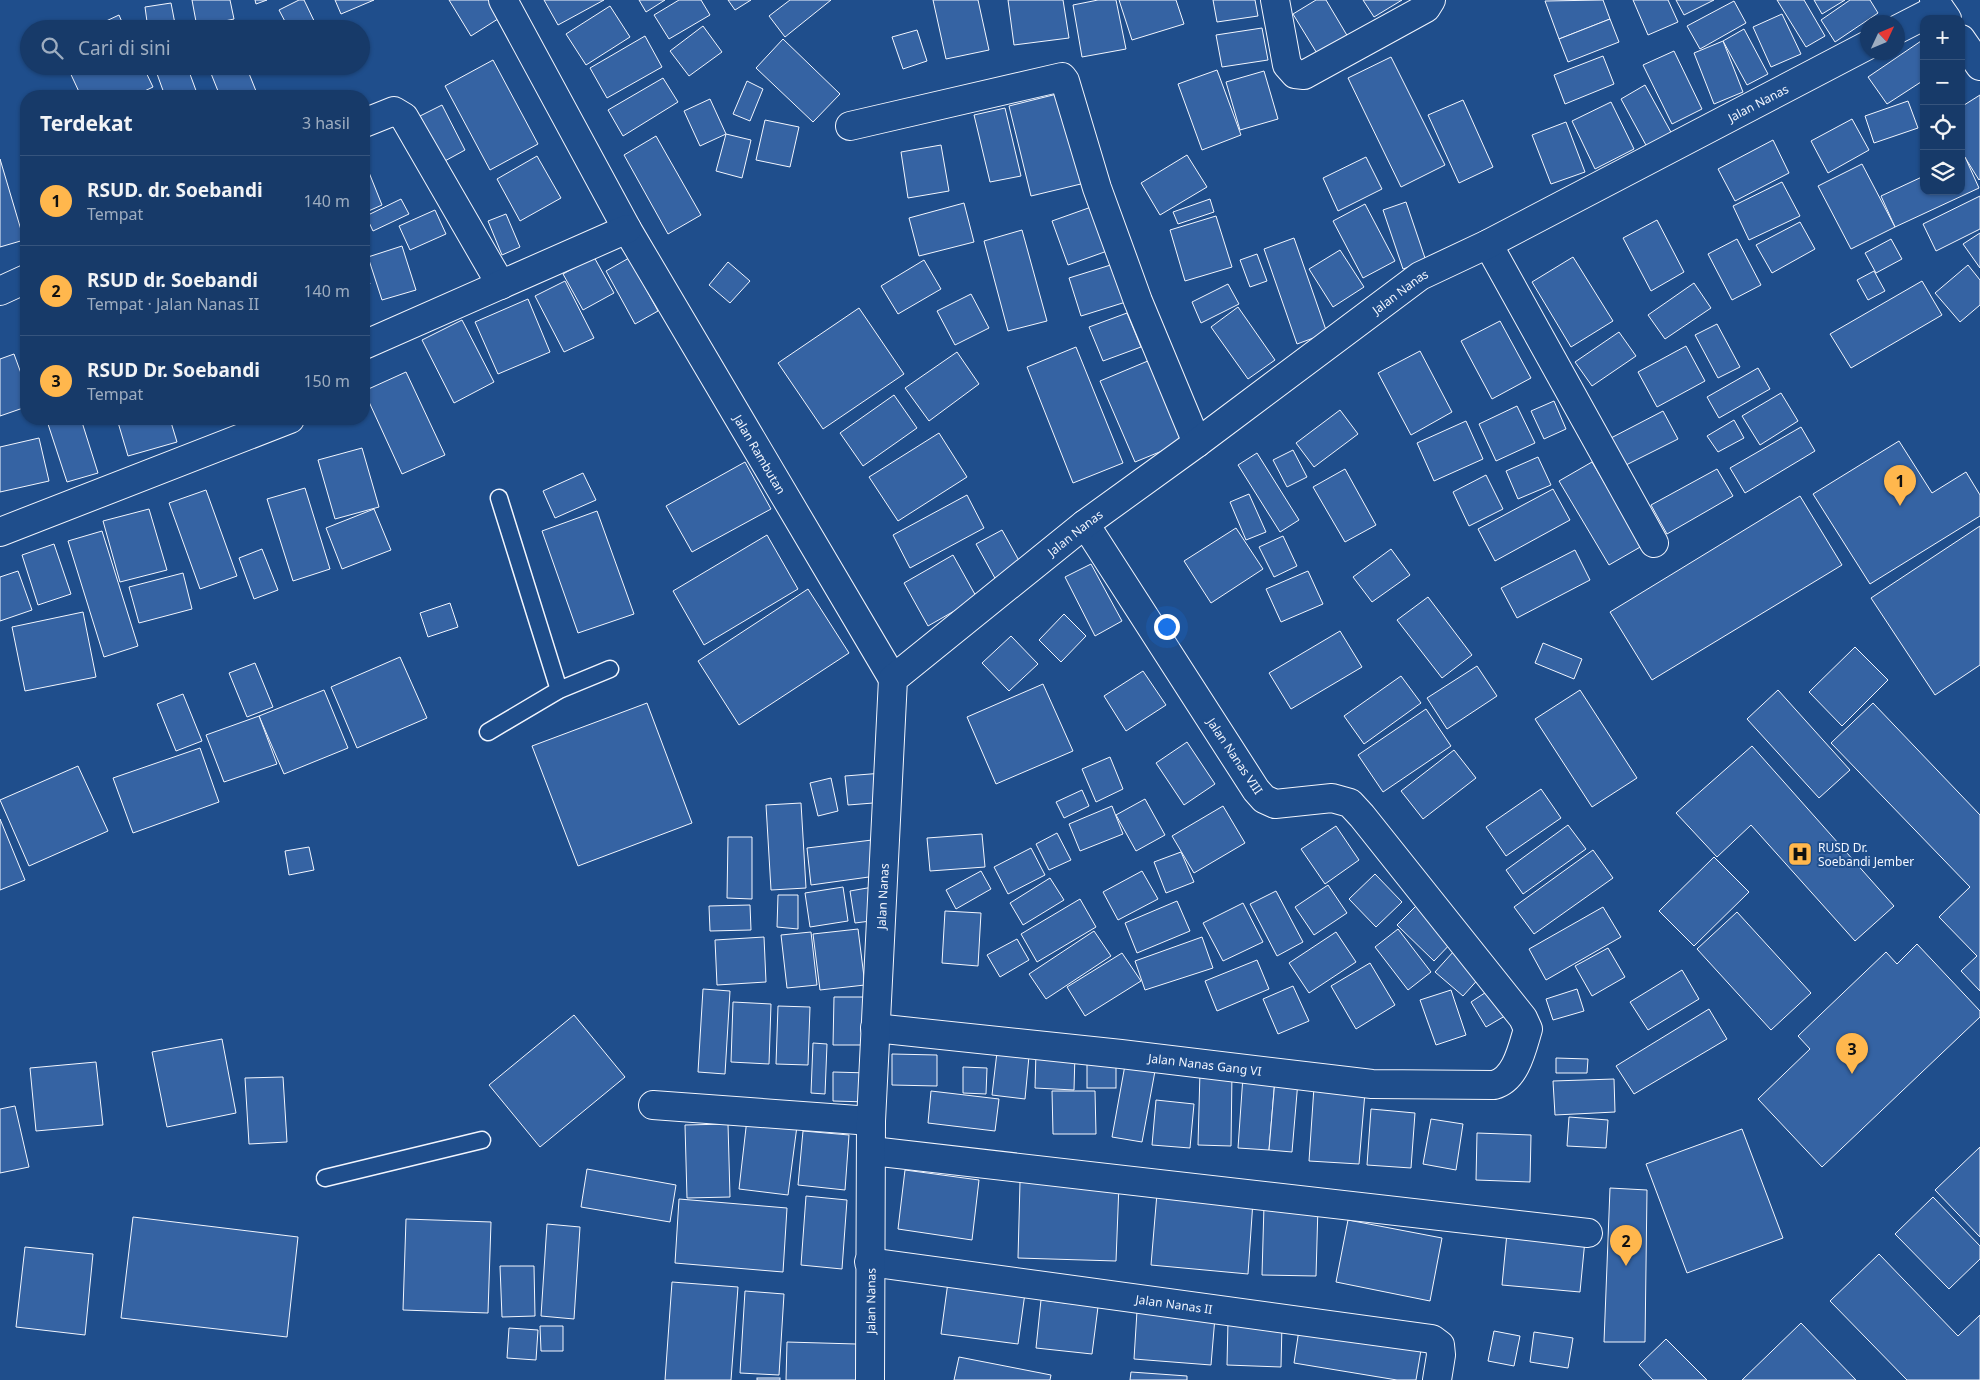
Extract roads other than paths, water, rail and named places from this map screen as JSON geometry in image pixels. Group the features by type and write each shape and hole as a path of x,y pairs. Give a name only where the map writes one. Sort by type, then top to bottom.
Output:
{"street":[{"name":"Jalan Rambutan","path":"503,0 627,230 894,680"},
{"path":"1274,0 1288,65 1295,74 1304,75 1426,8 1431,0"},
{"path":"1905,26 1940,9"},
{"path":"1965,45 1980,66"},
{"name":"Jalan Nanas","path":"870,1380 871,1121 894,680 1084,524 1197,444 1420,276 1488,244 1860,49"},
{"path":"850,126 1062,78 1065,81 1097,188 1138,301 1197,444"},
{"path":"370,121 394,111 404,117 501,285"},
{"path":"370,342 627,230"},
{"path":"1488,244 1654,543"},
{"path":"0,291 20,282"},
{"path":"0,532 275,425"},
{"name":"Jalan Nanas VIII","path":"1084,524 1256,790 1264,799 1275,804 1332,798 1350,803 1524,1018 1528,1029 1519,1055"},
{"name":"Jalan Nanas Gang VI","path":"875,1028 1122,1054 1372,1084 1494,1086 1502,1083 1511,1073 1519,1055"},
{"path":"653,1105 871,1121"},
{"path":"872,1151 1588,1233"},
{"name":"Jalan Nanas II","path":"870,1262 1432,1339 1440,1344 1441,1355 1438,1380"}],"lane":[{"path":"499,498 560,690"},
{"path":"488,732 560,690 610,669"},
{"path":"325,1178 482,1140"}],"place":[{"name":"RSUD. dr. Soebandi","path":"1900,506"},
{"name":"RUSD Dr. Soebandi Jember","path":"1800,854"},
{"name":"RSUD Dr. Soebandi","path":"1852,1074"},
{"name":"RSUD dr. Soebandi","path":"1626,1266"}]}
